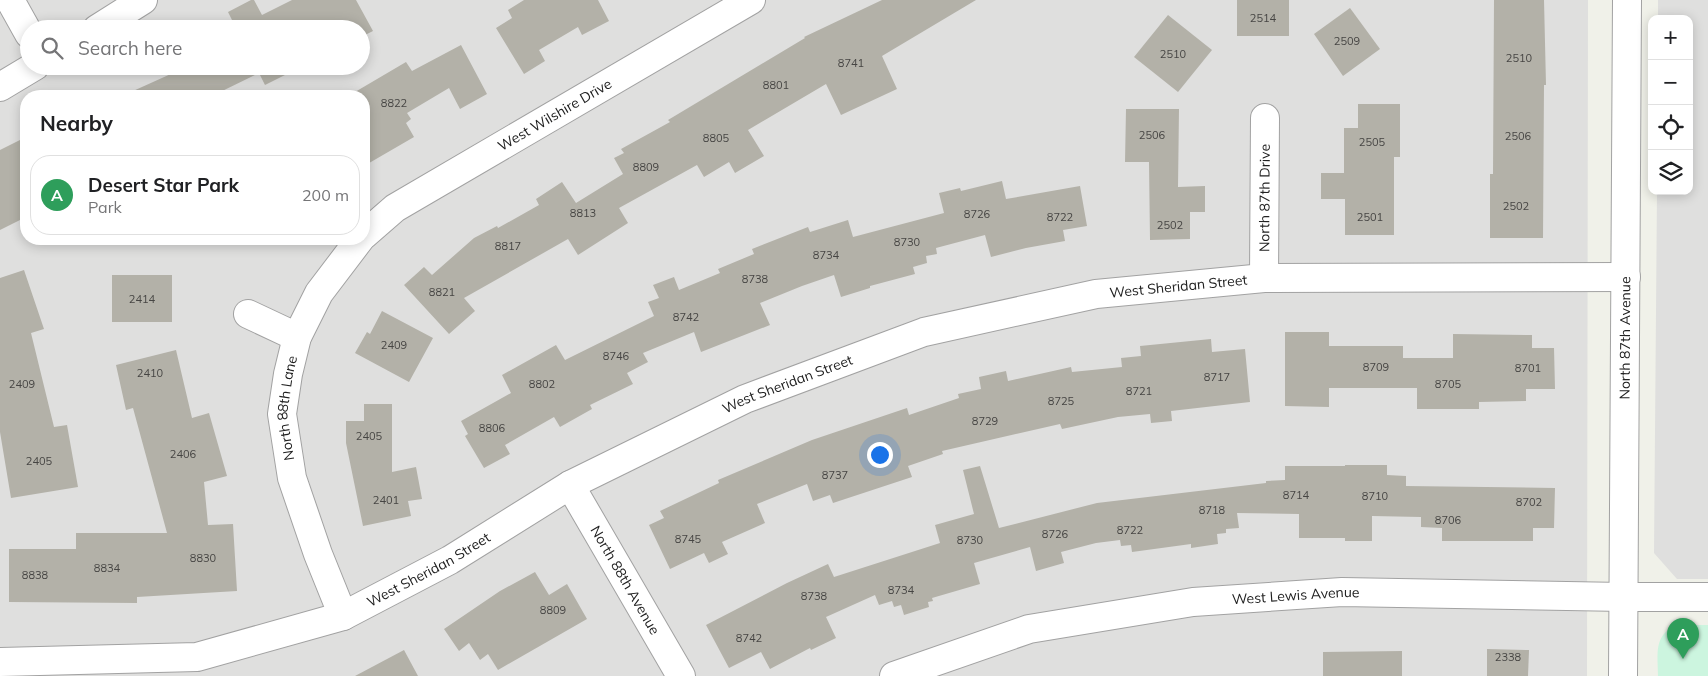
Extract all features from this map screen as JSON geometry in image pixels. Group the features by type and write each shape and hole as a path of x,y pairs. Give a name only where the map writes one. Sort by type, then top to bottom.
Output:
{"street":[{"path":"10,0 21,20"},
{"path":"111,20 143,0"},
{"name":"West Wilshire Drive","path":"370,230 395,208 751,0"},
{"name":"North 87th Avenue","path":"1623,676 1627,0"},
{"path":"0,87 20,75"},
{"name":"North 87th Drive","path":"1264,278 1265,118"},
{"path":"298,337 320,293 356,245"},
{"name":"West Sheridan Street","path":"0,662 197,657 343,616 450,560 570,485 744,399 924,332 1096,294 1264,278 1626,277"},
{"name":"North 88th Lane","path":"248,314 298,337 288,374 282,414 292,478 318,554 343,616"},
{"name":"North 88th Avenue","path":"570,485 681,676"},
{"name":"West Lewis Avenue","path":"894,676 1029,629 1193,602 1342,592 1624,597 1708,596"}],"shaded area":[{"path":"0,0 1588,0 1587,676 0,676"},
{"path":"1658,0 1708,0 1708,579 1677,579 1654,553 1657,195 1693,195 1693,15 1658,15"}],"green space":[{"path":"1676,625 1708,625 1708,676 1658,676 1658,646 1660,640 1669,629"}],"building":[{"path":"251,0 254,0 262,15 292,0 356,0 367,20 232,20 228,12"},
{"path":"524,0 598,0 609,21 582,35 578,27 539,50 545,61 524,74 496,28 512,18 508,10"},
{"path":"882,0 976,0 882,56 897,89 841,115 826,84 748,130 764,156 735,173 729,162 704,177 697,165 619,208 628,223 578,255 568,239 464,298 475,311 449,334 404,285 424,267 432,275 474,238 497,226 498,228 539,205 536,199 562,182 576,203 623,174 614,158 624,153 621,149 670,122 668,120 804,37"},
{"path":"1237,0 1289,0 1289,36 1237,36"},
{"path":"1494,0 1544,0 1546,85 1544,85 1543,238 1490,238 1490,174 1493,174"},
{"path":"1350,8 1380,49 1343,76 1314,34"},
{"path":"1168,15 1212,50 1178,92 1134,57"},
{"path":"461,45 487,94 460,109 449,88 407,113 411,119 406,123 414,137 370,163 370,90 358,90 406,62 412,71"},
{"path":"169,75 255,75 224,90 135,90"},
{"path":"260,75 285,75 265,85"},
{"path":"1358,104 1400,104 1400,157 1394,157 1394,235 1345,235 1345,199 1321,199 1321,173 1344,173 1344,128 1358,128"},
{"path":"1126,109 1179,109 1178,187 1205,186 1205,212 1190,212 1190,239 1150,240 1149,162 1125,162"},
{"path":"20,140 20,220 0,230 0,150"},
{"path":"1002,181 1006,199 1080,186 1087,226 1063,230 1065,241 991,257 985,235 936,248 937,254 926,256 927,263 913,267 915,274 870,286 870,288 841,297 834,275 802,286 760,303 770,325 701,352 694,332 643,353 648,362 627,373 633,384 590,405 592,409 560,427 554,417 505,445 510,454 484,468 465,436 468,434 461,421 511,393 502,375 556,345 565,360 654,316 648,302 659,298 653,285 674,277 679,290 720,273 718,269 754,254 752,249 808,227 810,232 848,220 853,237 944,213 939,193 960,188 961,191"},
{"path":"24,270 44,329 31,333 54,427 67,425 78,487 11,498 0,432 0,278"},
{"path":"112,275 172,275 172,322 112,322"},
{"path":"382,311 433,338 409,382 355,353 367,332 370,334"},
{"path":"1285,332 1329,332 1329,346 1403,346 1403,358 1453,358 1453,334 1532,335 1532,348 1554,348 1555,389 1526,389 1526,401 1479,402 1479,409 1417,409 1417,388 1329,388 1329,407 1285,406"},
{"path":"1211,339 1212,352 1245,349 1250,402 1171,411 1172,421 1151,423 1150,414 1118,417 1062,429 1060,424 942,451 943,454 908,466 912,477 833,503 830,495 813,501 807,484 757,504 765,523 722,542 728,554 709,563 704,553 670,569 649,525 664,518 660,511 719,483 718,480 812,440 907,408 909,415 959,398 958,394 981,389 979,377 1006,371 1008,381 1071,367 1072,372 1122,367 1121,358 1141,356 1140,346"},
{"path":"176,350 192,418 209,413 227,476 204,482 208,525 233,524 237,591 137,597 137,603 9,602 9,549 76,549 76,533 167,533 133,408 126,410 116,365"},
{"path":"364,404 392,404 392,472 416,467 422,499 408,501 411,516 363,526 346,443 346,421 364,421"},
{"path":"1387,465 1387,475 1406,476 1406,486 1555,488 1554,528 1533,528 1533,541 1442,541 1442,528 1421,527 1421,517 1372,516 1372,541 1345,541 1345,538 1299,538 1299,514 1237,513 1239,528 1226,529 1226,533 1217,534 1218,544 1191,548 1191,544 1132,552 1131,545 1121,546 1120,540 1096,543 1061,552 1064,563 1036,571 1030,547 974,563 980,584 932,598 933,601 928,602 929,607 904,615 901,605 894,607 892,601 879,605 875,595 826,617 836,638 811,650 810,648 770,669 761,652 729,668 706,625 828,564 834,577 940,543 935,525 974,514 963,470 980,466 999,528 1097,503 1285,480 1285,466"},
{"path":"535,572 549,595 567,584 587,619 498,670 488,654 480,660 469,643 459,651 444,629 500,591"},
{"path":"1487,649 1529,650 1528,676 1487,676"},
{"path":"404,650 418,676 355,676"},
{"path":"1402,651 1402,676 1323,676 1323,652"}],"place":[{"name":"Desert Star Park","path":"1683,659"}]}
